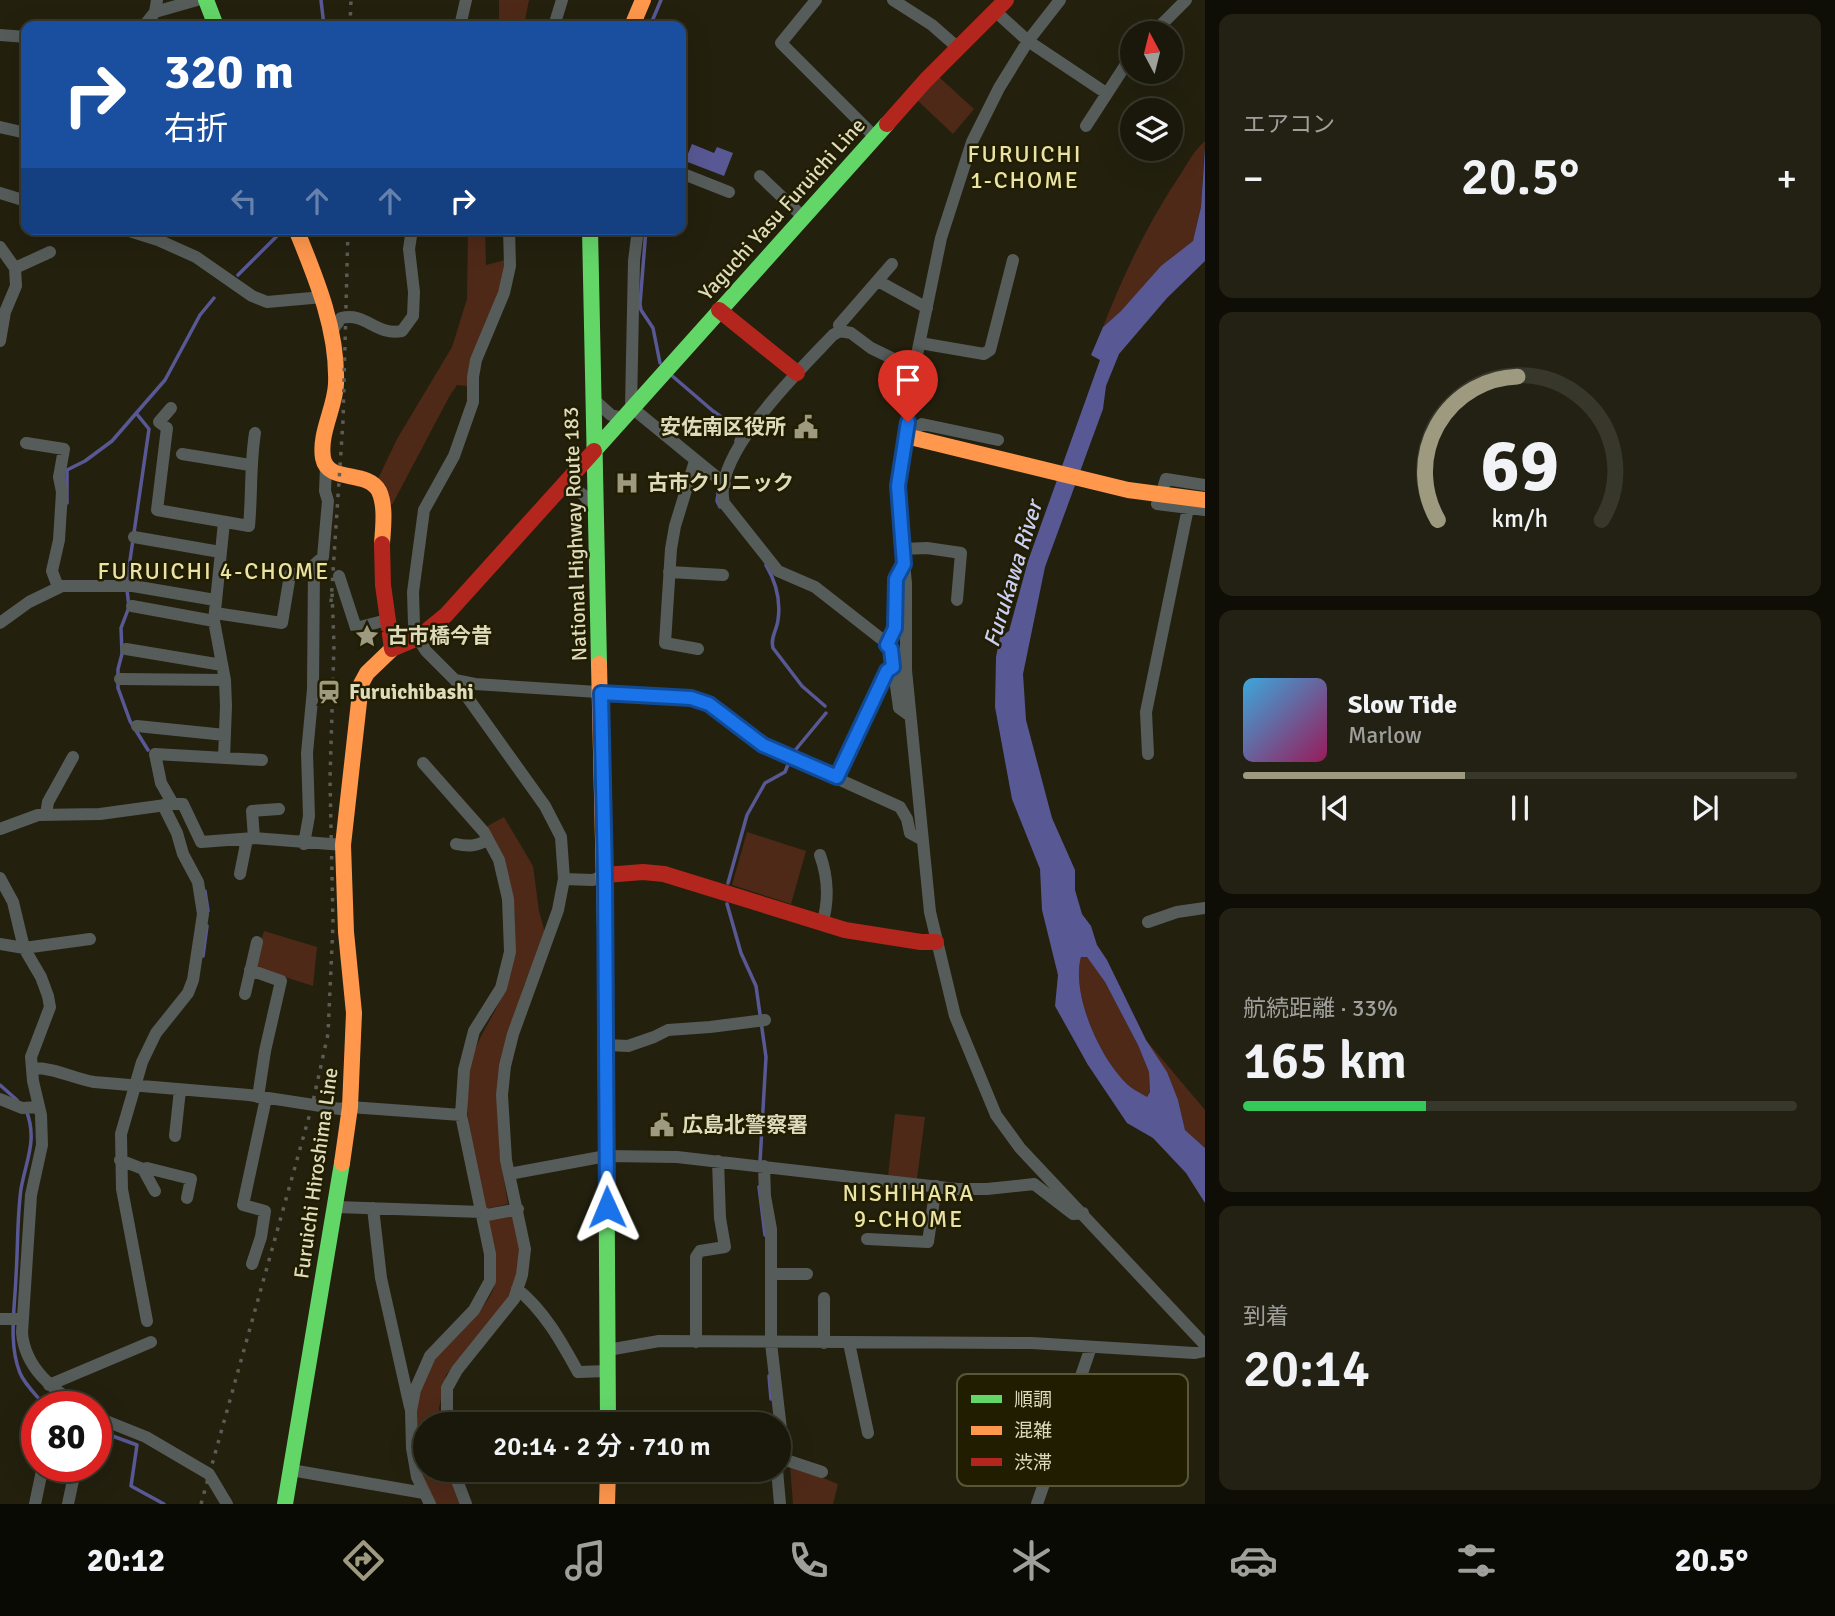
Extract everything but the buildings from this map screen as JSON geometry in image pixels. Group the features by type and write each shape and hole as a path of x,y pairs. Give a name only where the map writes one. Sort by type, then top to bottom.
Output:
{"main road":[{"path":"206,0 214,21"},
{"path":"634,21 643,0"},
{"name":"Yaguchi Yasu Furuichi Line","path":"391,649 418,638 446,615 875,137 957,47 1000,5"},
{"path":"298,235 323,297 332,331 336,385 323,458 326,467 333,473 369,480 378,489 382,500 382,565 391,649"},
{"name":"National Highway Route 183","path":"590,235 593,451 605,875 608,1412"},
{"path":"719,310 797,373"},
{"path":"906,436 1128,490 1205,500"},
{"name":"Furuichi Hiroshima Line","path":"285,1504 336,1207 350,1107 354,1013 346,932 343,845 361,684 367,673 391,649"},
{"path":"605,875 643,872 664,874 845,930 936,942"},
{"path":"607,1504 608,1482"}],"street":[{"path":"156,6 197,0"},
{"path":"461,21 466,0"},
{"path":"556,21 562,0"},
{"path":"816,0 781,43 875,137"},
{"path":"893,0 932,25 957,47"},
{"path":"1060,0 1028,41 999,88 972,142 941,239 914,369 899,481 906,670 921,839 936,942 955,1016 996,1115 1020,1147 1205,1345"},
{"path":"1165,21 1186,0"},
{"path":"1000,5 1028,41 1106,93"},
{"path":"0,35 21,37"},
{"path":"1086,126 1120,73"},
{"path":"0,127 21,132"},
{"path":"686,175 729,192"},
{"path":"760,176 803,217"},
{"path":"0,193 21,199"},
{"path":"142,235 196,257 252,296 267,302 323,297"},
{"path":"332,331 341,318 355,316 389,333 402,331 413,316 414,292 409,249 411,235"},
{"path":"447,1412 447,1388 457,1370 514,1299 522,1275 525,1250 506,1160 502,1096 505,1066 513,1034 558,910 564,879 561,837 545,806 455,680 426,652 414,625 413,592 423,516 454,456 473,402 476,360 504,293 510,266 509,235"},
{"path":"627,413 637,235"},
{"path":"0,247 15,268 16,286 5,312 0,341"},
{"path":"15,268 50,252"},
{"path":"920,343 984,354 990,350 1013,260"},
{"path":"840,331 839,325 892,264"},
{"path":"878,281 927,308"},
{"path":"910,716 899,708 891,649 815,587 778,571 724,503 722,481 745,435 833,335 840,331 851,333 871,348 914,369"},
{"path":"592,397 611,415 627,413 722,481"},
{"path":"171,408 159,422 167,428 157,510 249,526 252,498 250,466 255,433"},
{"path":"906,436 922,424 998,440"},
{"path":"26,443 64,449 59,477 62,492 59,540 52,571 58,587"},
{"path":"182,454 250,466"},
{"path":"695,461 675,526 665,643 698,649"},
{"path":"132,606 214,611 282,623 290,575 306,572 323,557 328,500 325,491 326,467"},
{"path":"1164,485 1166,479 1205,485"},
{"path":"561,488 578,491 588,499 597,521"},
{"path":"1159,500 1157,504 1205,510"},
{"path":"1148,754 1146,712 1188,508"},
{"path":"224,522 214,611 225,680 224,758"},
{"path":"134,537 220,552"},
{"path":"902,550 927,548 961,554 957,600"},
{"path":"887,645 895,628 896,579 904,564"},
{"path":"304,844 309,816 307,752 313,689 314,567"},
{"path":"669,572 723,575"},
{"path":"339,576 356,628 387,620"},
{"path":"0,623 29,602 58,587 133,586 214,611"},
{"path":"126,649 222,665"},
{"path":"837,777 887,671 893,667"},
{"path":"120,679 225,680"},
{"path":"455,680 553,690 672,696 709,704 750,737 900,807 907,818 910,833 921,839"},
{"path":"137,726 225,735"},
{"path":"147,1321 122,1189 121,1134 142,1062 156,1033 188,993 193,980 203,914 198,882 183,854 155,754 262,760"},
{"path":"46,814 48,802 72,757"},
{"path":"411,1411 415,1390 430,1356 474,1310 490,1281 490,1254 461,1115 464,1070 474,1031 501,988 510,952 508,899 499,860 484,832 422,763"},
{"path":"0,829 46,814 100,814 183,804 201,842 251,839 343,845"},
{"path":"240,874 251,839 252,811 279,809"},
{"path":"456,844 467,847 488,840"},
{"path":"820,855 827,872 826,912 822,924"},
{"path":"564,879 593,880 605,875"},
{"path":"0,878 13,902 24,948 41,977 50,1007 31,1057 42,1145 30,1195 23,1348 49,1385 57,1391"},
{"path":"1148,922 1177,912 1205,908"},
{"path":"0,944 24,948 90,939"},
{"path":"245,994 257,942"},
{"path":"250,970 281,981 265,1051 262,1098 243,1205 265,1211 261,1237 252,1264"},
{"path":"607,1045 628,1046 668,1030 761,1020"},
{"path":"32,1068 68,1073 79,1080 94,1083 262,1098 340,1109 350,1107 461,1115"},
{"path":"175,1136 180,1090"},
{"path":"0,1099 22,1108 39,1107"},
{"path":"509,1174 606,1156 677,1157 936,1186 988,1189 1034,1184 1073,1214 1083,1213"},
{"path":"120,1160 143,1169 191,1179 187,1198"},
{"path":"696,1342 696,1257 699,1251 725,1247 720,1218 718,1161"},
{"path":"760,1166 771,1230 772,1274 767,1343 778,1412"},
{"path":"143,1169 155,1191"},
{"path":"867,1239 928,1242 936,1186"},
{"path":"336,1207 482,1212 487,1215 518,1209"},
{"path":"373,1208 381,1278 411,1411 412,1448 417,1477 427,1498"},
{"path":"772,1274 807,1274"},
{"path":"517,1289 530,1299 544,1317 578,1372 608,1371"},
{"path":"824,1298 824,1343"},
{"path":"0,1319 23,1319"},
{"path":"608,1350 659,1341 1032,1343 1194,1353 1205,1351"},
{"path":"49,1385 151,1342"},
{"path":"849,1343 867,1433"},
{"path":"1082,1374 1091,1347"},
{"path":"112,1423 146,1437 209,1474 227,1504"},
{"path":"791,1463 822,1472"},
{"path":"291,1470 427,1498"},
{"path":"35,1504 40,1482"},
{"path":"68,1504 73,1482"},
{"path":"457,1482 466,1504"},
{"path":"778,1482 780,1504"},
{"path":"1037,1504 1043,1486"}],"shaded area":[{"path":"499,0 529,0 525,21 499,21"},
{"path":"939,77 974,109 953,134 917,100"},
{"path":"1205,141 1201,207 1193,241 1162,266 1103,327 1148,228 1192,155"},
{"path":"692,144 714,153 717,147 733,153 724,176 686,161"},
{"path":"1205,147 1205,261 1167,298 1119,354 1106,386 1103,409 1045,567 1023,674 1026,720 1052,818 1075,870 1075,890 1082,914 1091,926 1097,945 1146,1040 1167,1072 1178,1100 1185,1130 1205,1148 1205,1203 1186,1173 1153,1138 1127,1123 1088,1065 1055,1006 1058,975 1042,910 1040,869 1012,799 995,707 996,657 1000,637 1009,631 1028,561 1100,360 1091,355 1103,327 1161,266 1193,241 1201,207","holes":["1081,957 1087,957 1105,982 1138,1045 1149,1072 1150,1092 1147,1097 1130,1086 1115,1071 1097,1041 1080,988"]},
{"path":"468,235 485,235 486,265 505,260 499,290 467,386 457,385 449,397 392,505 377,481 397,439 452,347 467,299"},
{"path":"504,817 533,866 545,933 523,988 500,1066 499,1149 508,1204 485,1209 471,1140 467,1088 472,1059 502,997 513,957 514,906 508,874 501,856 484,828"},
{"path":"747,832 806,851 791,904 732,885"},
{"path":"264,931 317,947 313,986 254,967"},
{"path":"1081,957 1087,957 1105,982 1138,1045 1149,1072 1150,1092 1146,1098 1129,1086 1115,1070 1089,1023 1080,988"},
{"path":"1146,1040 1205,1110 1205,1148 1185,1130 1178,1100"},
{"path":"895,1114 925,1117 917,1179 888,1176"},
{"path":"514,1214 522,1251 518,1277 507,1300 446,1375 440,1412 417,1412 423,1382 432,1364 444,1347 483,1306 493,1290 496,1275 488,1220"},
{"path":"791,1465 838,1484 833,1504 793,1504"},
{"path":"425,1482 452,1482 461,1504 435,1504"}],"waterway":[{"path":"321,0 323,21"},
{"path":"652,21 661,0"},
{"path":"238,275 278,235"},
{"path":"646,235 640,304 653,328 660,363"},
{"path":"67,503 67,470 85,461 112,441 165,380 200,315 214,298"},
{"path":"670,374 735,427 739,432 736,441"},
{"path":"127,581 149,429 136,413"},
{"path":"719,487 717,501 720,507"},
{"path":"766,565 773,578 779,605 773,648 802,686 825,706"},
{"path":"127,590 129,607 121,628 122,654 118,669 118,688 130,721 148,750"},
{"path":"792,754 826,713"},
{"path":"728,883 747,815 765,783 785,772 789,762"},
{"path":"205,891 208,911"},
{"path":"727,904 741,953 756,986 766,1057 760,1162"},
{"path":"203,956 207,926"},
{"path":"0,1085 17,1100"},
{"path":"26,1110 31,1141 21,1189 13,1337 20,1373 32,1391"},
{"path":"759,1187 765,1235"},
{"path":"769,1376 771,1399"},
{"path":"112,1436 137,1445 131,1486 164,1504"}],"railway":[{"path":"350,21 351,0"},
{"path":"331,602 343,421 348,235"},
{"path":"201,1504 312,1106 328,1034 333,924 330,779 334,645 332,592"}],"traffic: fast":[{"path":"206,0 214,21"},
{"path":"594,451 887,124"},
{"path":"590,235 599,664"},
{"path":"605,929 608,1412"},
{"path":"285,1504 342,1163"}],"traffic: slow":[{"path":"634,21 643,0"},
{"path":"298,235 324,305 336,364 336,384 323,439 323,458 332,471 366,480 379,491 383,510 382,544"},
{"path":"906,436 1128,490 1205,500"},
{"path":"342,1163 350,1107 354,1013 346,932 343,845 361,684 367,673 392,649"},
{"path":"599,664 605,929"},
{"path":"607,1504 608,1482"}],"traffic: jam":[{"path":"887,124 926,80 1006,0"},
{"path":"719,310 797,373"},
{"path":"382,544 383,585 392,649 418,638 446,615 594,451"},
{"path":"605,875 643,872 664,874 845,930 936,942"}],"place":[{"name":"安佐南区役所","path":"806,427"},
{"name":"古市クリニック","path":"627,483"},
{"name":"古市橋今昔","path":"367,636"},
{"name":"Furuichibashi","path":"329,692"},
{"name":"広島北警察署","path":"662,1125"}],"district":[{"name":"FURUICHI 1-CHOME","path":"1025,167"},
{"name":"FURUICHI 4-CHOME","path":"214,571"},
{"name":"NISHIHARA 9-CHOME","path":"909,1206"}],"route":[{"path":"607,1207 601,693 691,698 709,704 763,745 837,777 887,671 893,667 891,649 887,645 895,628 896,579 904,564 898,486 908,422"}],"water label":[{"name":"Furukawa River","path":"1013,574"}]}
